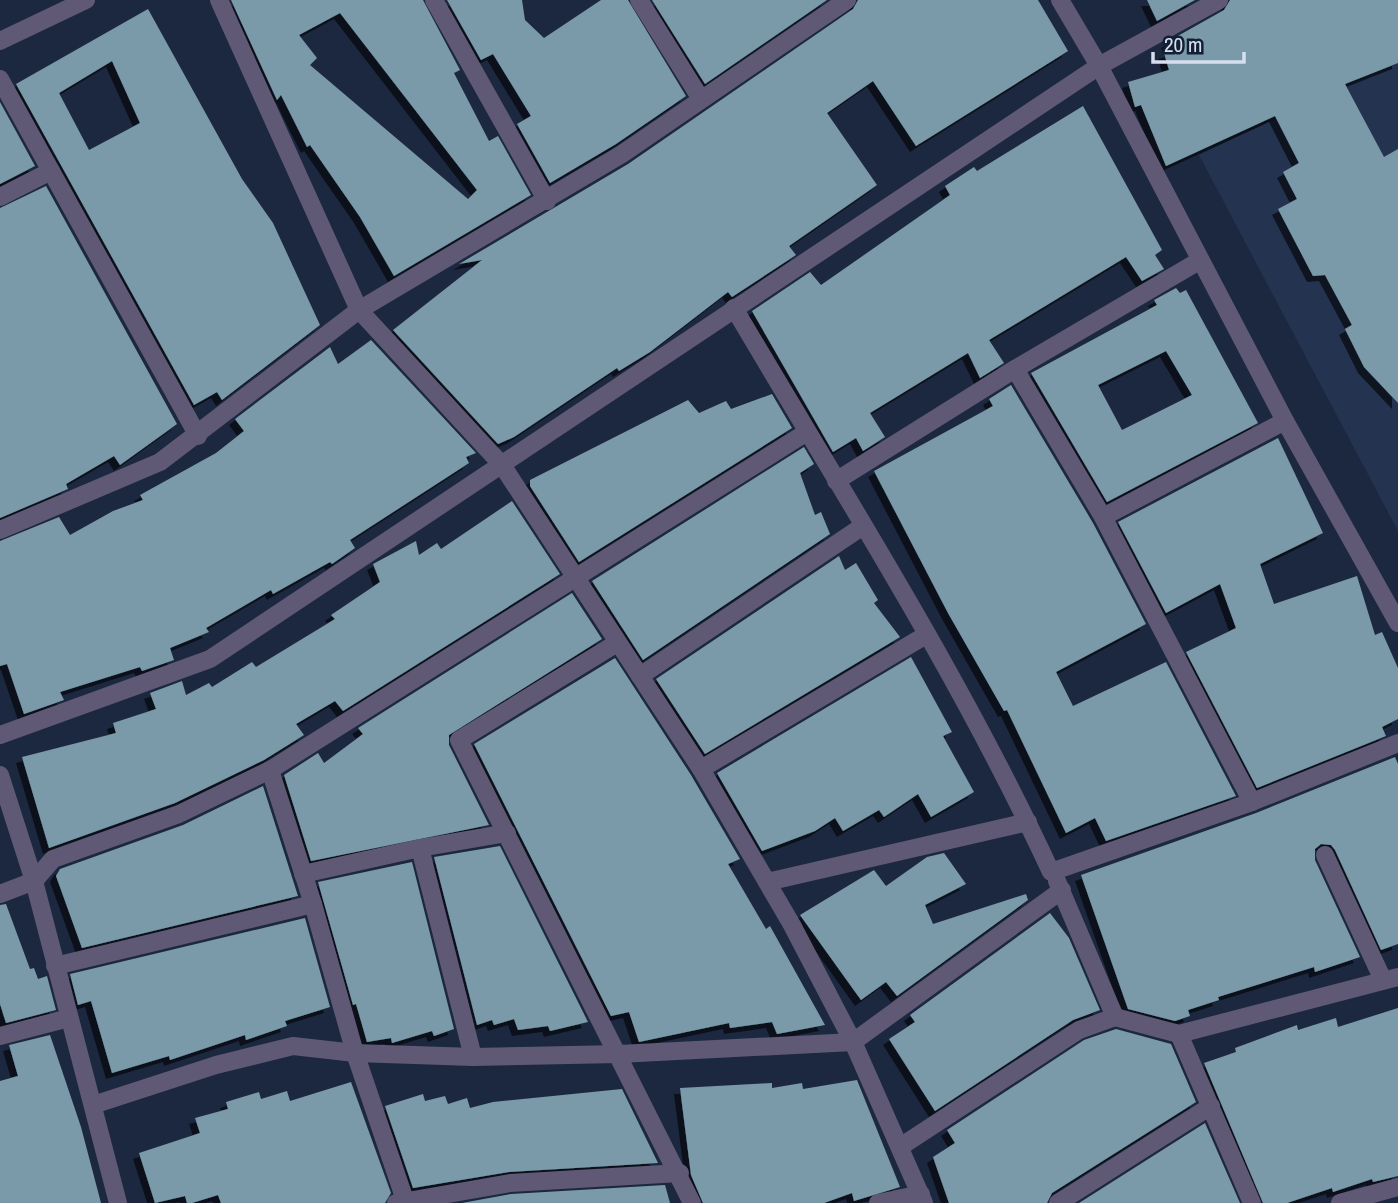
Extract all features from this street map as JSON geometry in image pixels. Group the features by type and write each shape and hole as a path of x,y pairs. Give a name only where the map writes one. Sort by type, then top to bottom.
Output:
{"street":[{"path":"0,41 86,0"},
{"path":"219,0 359,310 502,465 701,769 768,882 853,1042 923,1199 877,1203"},
{"path":"434,0 547,201"},
{"path":"639,0 701,99"},
{"path":"1060,0 1098,66 1284,421 1398,623"},
{"path":"0,735 210,659 1098,66 1219,0"},
{"path":"0,530 160,462 198,436 359,310 547,201 843,1"},
{"path":"0,79 198,436"},
{"path":"0,197 51,171"},
{"path":"836,481 1015,369 1199,261"},
{"path":"734,308 926,635 1028,822 1062,890 1115,1017"},
{"path":"1015,369 1103,517 1252,802"},
{"path":"1103,517 1284,421"},
{"path":"0,894 34,881 53,859 179,814 270,770 576,580 807,432"},
{"path":"640,676 863,526"},
{"path":"701,769 926,635"},
{"path":"617,643 459,740 680,1173 692,1203"},
{"path":"1051,872 1252,802 1398,743"},
{"path":"270,770 402,1202 510,1183 680,1173"},
{"path":"0,775 34,881 118,1203"},
{"path":"768,882 1028,822"},
{"path":"303,874 420,848 507,834"},
{"path":"420,848 473,1057"},
{"path":"900,1147 1079,1030 1115,1017 1179,1034 1391,978 1325,855"},
{"path":"93,1105 216,1065 293,1046 355,1053 473,1057 620,1054 853,1042 1062,890"},
{"path":"55,966 313,905"},
{"path":"0,1036 68,1018"},
{"path":"1179,1034 1252,1203"},
{"path":"1058,1203 1211,1106"},
{"path":"1340,1203 1398,1187"}],"shaded area":[{"path":"1398,61 1398,531 1199,155"}],"building":[{"path":"231,0 423,0 460,70 454,73 489,141 498,136 531,195 394,276 360,217 310,145 307,147 281,95 277,100","holes":["340,13 477,190 468,199 310,65 317,58 299,35"]},
{"path":"447,0 522,0 525,20 544,38 601,0 628,0 686,96 616,144 550,183 517,124 531,116 493,54 481,60"},
{"path":"652,0 827,0 705,84"},
{"path":"858,0 1038,0 1068,51 916,146 873,81 827,113 877,185 789,246 796,255 732,297 728,292 650,352 619,371 617,368 514,437 498,444 393,330 482,260 459,264 628,164 853,9"},
{"path":"1147,0 1195,0 1157,21"},
{"path":"1230,0 1398,0 1398,63 1345,84 1384,157 1398,149 1398,403 1364,367 1345,329 1352,325 1325,275 1313,276 1278,209 1297,199 1283,172 1299,163 1275,116 1166,166 1141,105 1135,107 1128,82 1169,70 1164,53 1172,51 1167,42 1224,10"},
{"path":"148,9 242,179 273,223 320,325 222,400 217,392 194,405 16,84","holes":["112,61 140,123 89,150 59,93"]},
{"path":"0,102 35,166 0,184"},
{"path":"1083,106 1162,250 1155,255 1164,269 1142,281 1126,257 989,340 1004,363 980,378 968,353 870,413 885,437 863,451 856,438 833,452 752,311 810,272 821,285 950,195 945,186 974,167 977,171"},
{"path":"46,186 177,424 120,465 114,456 66,484 68,489 0,518 0,208"},
{"path":"1176,288 1180,293 1186,290 1258,423 1107,502 1031,373 1157,305 1154,300","holes":["1166,351 1192,395 1122,430 1098,385"]},
{"path":"371,340 476,453 466,457 469,463 350,540 355,548 332,564 330,562 273,594 271,590 206,628 209,632 170,648 174,660 142,671 140,667 60,692 64,700 24,714 7,664 0,666 0,541 59,517 70,535 113,511 143,500 140,495 216,453 244,431 235,419 330,347 338,364"},
{"path":"1011,385 1093,523 1146,624 1056,672 1073,706 1166,662 1236,796 1106,841 1095,818 1066,833 1007,710 1004,711 948,613 874,471 993,406 989,399"},
{"path":"772,394 792,428 579,562 530,486 530,480 688,400 699,413 726,401 731,409"},
{"path":"1278,438 1323,533 1260,564 1274,604 1357,576 1375,635 1382,632 1398,668 1398,719 1382,727 1386,736 1257,788 1186,652 1236,628 1220,584 1166,613 1118,522"},
{"path":"804,447 814,464 800,473 815,515 821,512 830,534 643,660 592,581"},
{"path":"512,501 560,574 343,711 335,701 296,724 304,735 264,760 175,803 49,848 22,757 116,733 113,723 156,709 150,693 182,681 186,695 209,683 212,687 252,662 256,667 335,619 331,615 380,582 373,564 416,541 419,555 437,543 441,549"},
{"path":"839,556 845,570 856,563 878,600 874,603 900,637 705,754 656,679"},
{"path":"572,593 602,639 449,735 449,745 489,825 311,861 284,775 318,753 324,763 363,734 358,728"},
{"path":"911,657 952,732 943,736 974,792 931,817 918,794 884,817 879,810 843,831 835,818 815,831 762,851 717,773"},
{"path":"615,658 691,775 740,859 728,864 766,929 770,926 825,1025 777,1034 772,1022 730,1028 729,1023 639,1042 629,1012 611,1016 474,744"},
{"path":"1395,757 1398,764 1398,944 1381,950 1335,850 1331,845 1321,844 1315,849 1315,860 1360,957 1315,972 1314,967 1218,997 1219,1000 1188,1010 1190,1016 1175,1021 1128,1009 1081,875 1256,813"},
{"path":"263,786 298,896 82,948 56,876 60,869 183,825"},
{"path":"500,846 588,1022 550,1031 548,1026 518,1030 514,1019 494,1025 492,1020 477,1025 434,857"},
{"path":"944,853 966,884 925,905 933,924 1026,894 1028,900 897,996 886,982 861,1000 800,915 874,870 886,886 927,857"},
{"path":"412,862 454,1029 434,1036 432,1031 392,1043 391,1038 367,1042 356,1004 353,1005 318,882"},
{"path":"6,904 30,969 34,968 38,979 47,976 56,1010 6,1023 0,1004 0,905"},
{"path":"1050,913 1069,938 1100,1010 1073,1020 935,1111 889,1039 915,1022 910,1015"},
{"path":"305,918 330,1007 285,1021 287,1026 246,1040 245,1035 170,1060 169,1056 112,1073 91,1001 78,1005 70,974"},
{"path":"1398,1008 1398,1176 1373,1182 1372,1179 1333,1192 1332,1188 1287,1203 1263,1203 1204,1063 1236,1052 1235,1048 1297,1025 1298,1030 1336,1018 1338,1027"},
{"path":"1116,1029 1171,1044 1196,1102 1052,1193 1047,1203 949,1203 933,1157 955,1143 947,1130 1084,1040"},
{"path":"50,1035 81,1127 101,1203 0,1203 0,1081 18,1076 9,1045"},
{"path":"857,1080 900,1187 854,1201 852,1193 824,1203 703,1203 691,1175 680,1088 772,1083 772,1088 802,1083 803,1089"},
{"path":"351,1082 391,1193 385,1203 221,1203 218,1195 192,1203 187,1203 185,1196 155,1203 139,1153 200,1133 195,1118 228,1109 226,1102 259,1092 261,1099 287,1091 290,1101"},
{"path":"622,1089 658,1163 509,1172 413,1188 385,1106 423,1094 425,1101 445,1096 448,1104 467,1098 470,1108 493,1102"},
{"path":"1205,1123 1240,1203 1079,1203"},
{"path":"665,1185 670,1203 462,1203 511,1194"}]}
